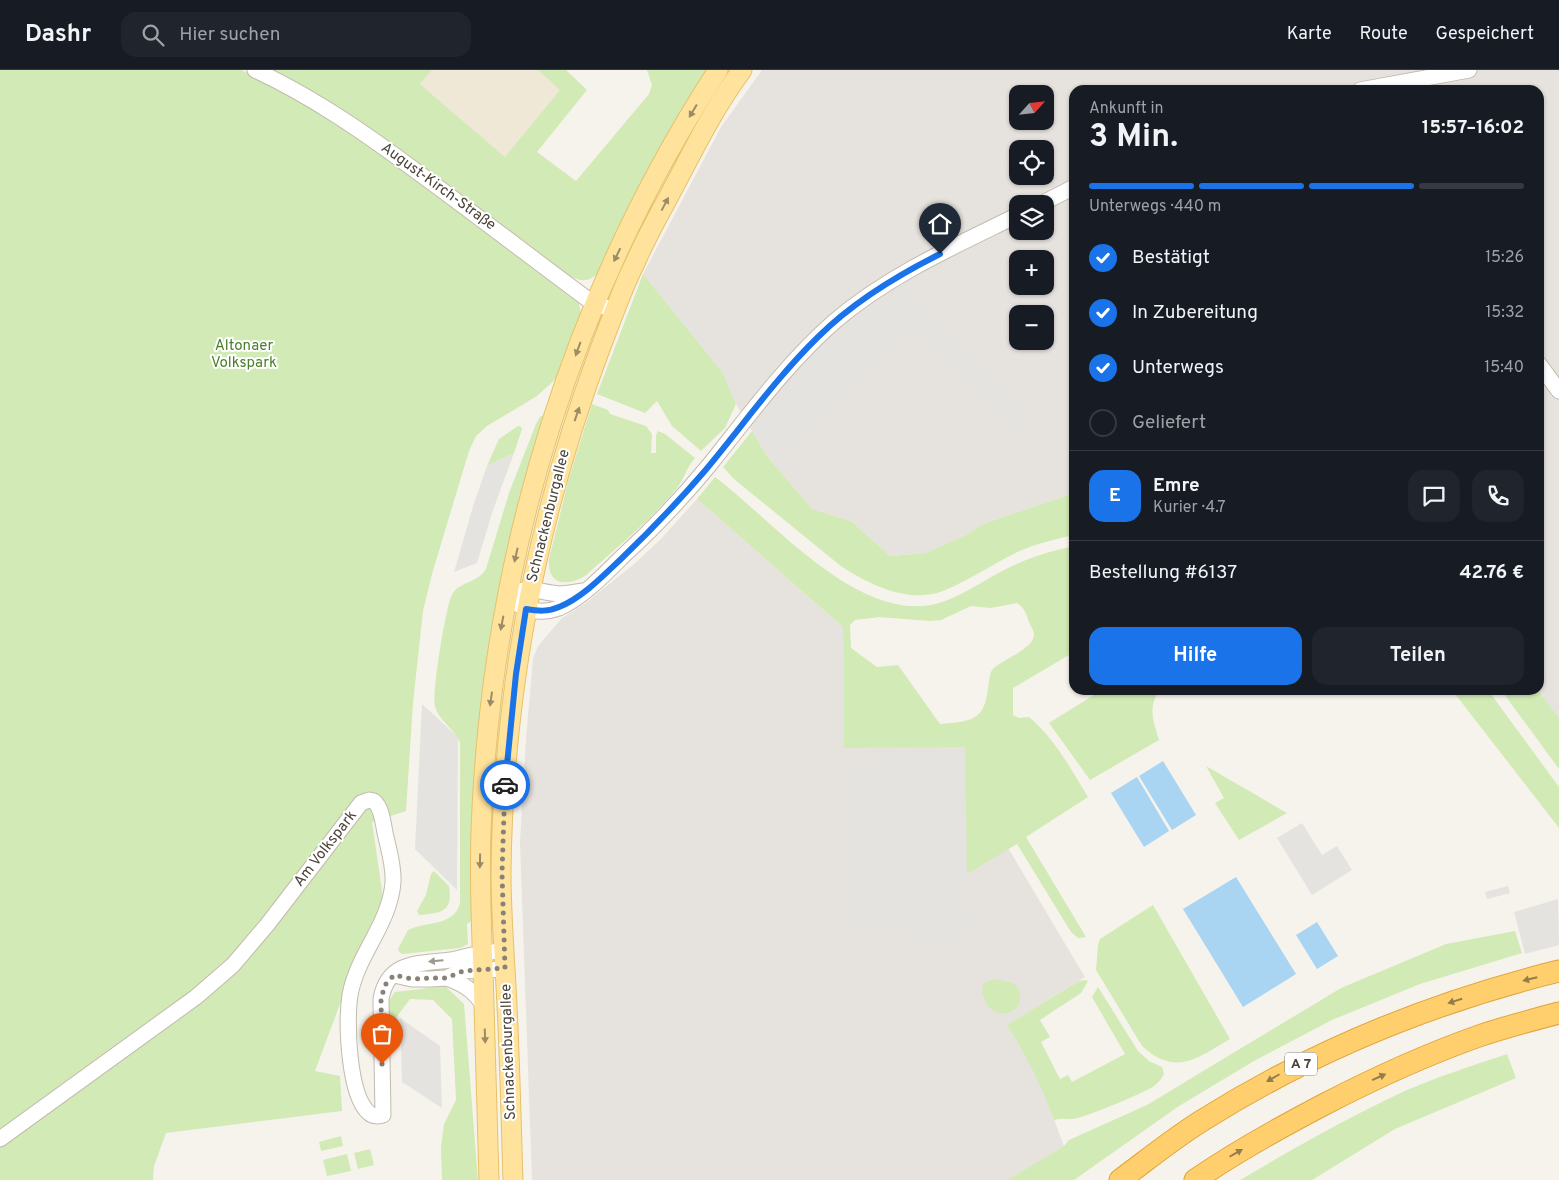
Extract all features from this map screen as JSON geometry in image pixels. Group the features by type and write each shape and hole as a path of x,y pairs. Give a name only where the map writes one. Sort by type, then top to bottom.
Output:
{"highway":[{"name":"A 7","path":"1120,1180 1201,1120 1288,1070 1340,1045 1444,1004 1501,986 1559,972"},
{"path":"1195,1180 1228,1157 1366,1083 1457,1044 1512,1025 1559,1013"}],"main road":[{"name":"Schnackenburgallee","path":"489,1180 480,867 485,757 496,661 507,596 536,474 554,413 610,268 658,172 718,70"},
{"name":"Schnackenburgallee","path":"513,1180 502,873 506,778 516,674 530,588 543,532 569,438 634,265 717,106 742,70"}],"street":[{"name":"August-Kirch-Straße","path":"255,70 324,107 380,144 596,304 615,312"},
{"path":"1387,85 1469,70"},
{"path":"1054,197 1069,190"},
{"path":"583,592 562,594 530,588 507,596 516,605 526,609 542,611 564,605 583,592 602,577 671,510 784,373 817,337 836,320 874,291 910,269 1009,220"},
{"path":"1544,371 1559,391"},
{"name":"Am Volkspark","path":"0,1139 196,997 233,965 268,925 361,803 369,800 378,804 380,809 393,880 386,913 353,983 348,1021 353,1081 361,1104 369,1113 375,1116 384,1115 381,999 385,985 394,975"},
{"path":"394,975 411,964 453,960 482,962 505,959"},
{"path":"394,975 412,979 446,978 482,962"},
{"path":"446,978 463,984 472,991 484,1006"}],"shaded area":[{"path":"432,70 538,70 561,90 505,157 420,84"},
{"path":"762,70 1559,70 1559,718 1542,695 1544,695 1544,85 1069,85 1069,495 983,524 966,535 926,553 890,556 851,521 812,509 766,455 736,404 723,373 643,274 721,127"},
{"path":"905,286 1025,412 1016,422 1028,434 1019,442 913,331 777,462 763,447 753,430 792,381 824,347 873,306"},
{"path":"514,453 493,510 477,563 454,572 487,466"},
{"path":"697,499 843,627 844,748 965,746 999,833 1085,977 1007,1025 1041,1085 1064,1146 1007,1180 532,1180 520,842 533,659 538,646 561,619 587,602 633,565 660,540"},
{"path":"422,704 458,737 457,890 415,849"},
{"path":"963,751 969,938 912,940 911,923 851,925 846,771 870,771 870,764 883,764 883,753"},
{"path":"1302,823 1322,855 1337,846 1352,870 1312,895 1277,838"},
{"path":"1508,886 1510,893 1487,899 1485,892"},
{"path":"1558,899 1559,945 1525,954 1514,912"},
{"path":"400,1018 440,1046 442,1108 402,1082"}],"green space":[{"name":"Altonaer Volkspark","path":"0,70 241,70 273,84 375,148 568,291 579,303 582,320 561,374 537,396 487,426 476,436 469,451 432,574 423,611 413,703 406,811 372,822 383,898 315,1071 340,1076 342,1111 166,1133 154,1166 153,1180 0,1180"},
{"path":"268,70 432,70 420,84 505,157 560,90 538,70 566,70 587,90 537,152 576,181 649,94 652,85 647,70 711,70 601,271 589,279 579,280 557,268 440,179 383,139"},
{"path":"643,274 723,373 736,404 725,428 701,451 672,426 657,401 645,413 597,394"},
{"path":"592,404 608,410 610,414 646,426 652,434 651,453 656,453 656,435 658,431 665,434 695,458 677,488 656,512 632,534 585,576 571,582 559,581 551,574 549,559 569,478"},
{"path":"544,415 527,478 474,919 467,924 468,944 460,948 403,954 398,949 408,930 446,920 457,911 460,903 460,743 435,706 440,648 450,600 456,589 479,577 486,569 509,493 536,424 540,417"},
{"path":"518,426 522,429 514,453 487,466 499,439"},
{"path":"752,431 766,455 812,509 851,521 890,556 926,553 966,535 983,524 1069,495 1069,536 1022,550 943,591 917,595 903,594 877,586 842,567 734,479 723,467"},
{"path":"715,477 821,567 852,587 883,601 914,606 945,601 1023,561 1069,547 1069,655 1013,688 1013,715 1019,718 1029,717 1039,726 1062,755 1088,797 1026,837 1086,937 1078,938 1071,932 1017,844 967,874 965,747 844,748 843,627 697,499","holes":["1017,603 1022,607 1034,632 1033,639 1024,649 992,670 983,708 974,718 960,722 940,724 898,665 877,667 851,648 850,625 855,620 879,617 930,621 941,620 971,606 991,608"]},
{"path":"1094,695 1157,695 1153,709 1153,720 1159,740 1090,780 1049,723"},
{"path":"1456,695 1492,695 1559,787 1559,828"},
{"path":"1505,695 1542,695 1559,718 1559,769"},
{"path":"1206,766 1287,813 1239,840 1215,803 1224,798"},
{"path":"434,871 449,886 449,901 444,910 440,912 419,915 417,911 426,895 431,874"},
{"path":"1153,905 1230,1039 1197,1058 1186,1061 1165,1061 1142,1046 1096,970 1100,939"},
{"path":"1515,931 1522,953 1420,984 1332,1020 1254,1061 1179,1106 1074,1180 1007,1180 1064,1146 1069,1140 1147,1105 1341,988 1446,944"},
{"path":"995,979 1013,983 1019,989 1020,1002 1009,1013 997,1012 991,1009 984,997 982,990 984,984"},
{"path":"1079,981 1088,981 1081,993 1040,1020 1050,1037 1041,1042 1060,1079 1068,1075 1072,1082 1125,1054 1092,997 1098,987 1138,1051 1149,1061 1162,1067 1164,1074 1154,1086 1114,1105 1079,1118 1054,1120 1033,1071 1007,1025"},
{"path":"445,986 464,1004 478,1180 442,1180 441,1148 444,1124 456,1100 452,1019 433,1000 410,999 390,1026 388,1002 395,992"},
{"path":"1507,1054 1516,1078 1395,1129 1312,1180 1240,1180 1323,1133 1407,1090"},
{"path":"341,1136 343,1146 321,1151 319,1142"},
{"path":"370,1149 374,1165 358,1169 354,1153"},
{"path":"347,1154 351,1171 327,1176 323,1160"}],"water":[{"path":"1163,761 1196,815 1172,830 1139,776"},
{"path":"1137,777 1169,831 1144,847 1111,793"},
{"path":"1236,877 1296,974 1243,1007 1183,909"},
{"path":"1317,922 1338,956 1317,969 1296,935"}],"way so far":[{"path":"382,1064 382,991 387,981 394,975 412,979 446,978 463,971 505,968 502,873 505,785"}],"route":[{"path":"505,785 508,739 526,609 549,611 559,608 602,577 671,510 784,373 817,337 874,291 910,269 940,254"}]}
